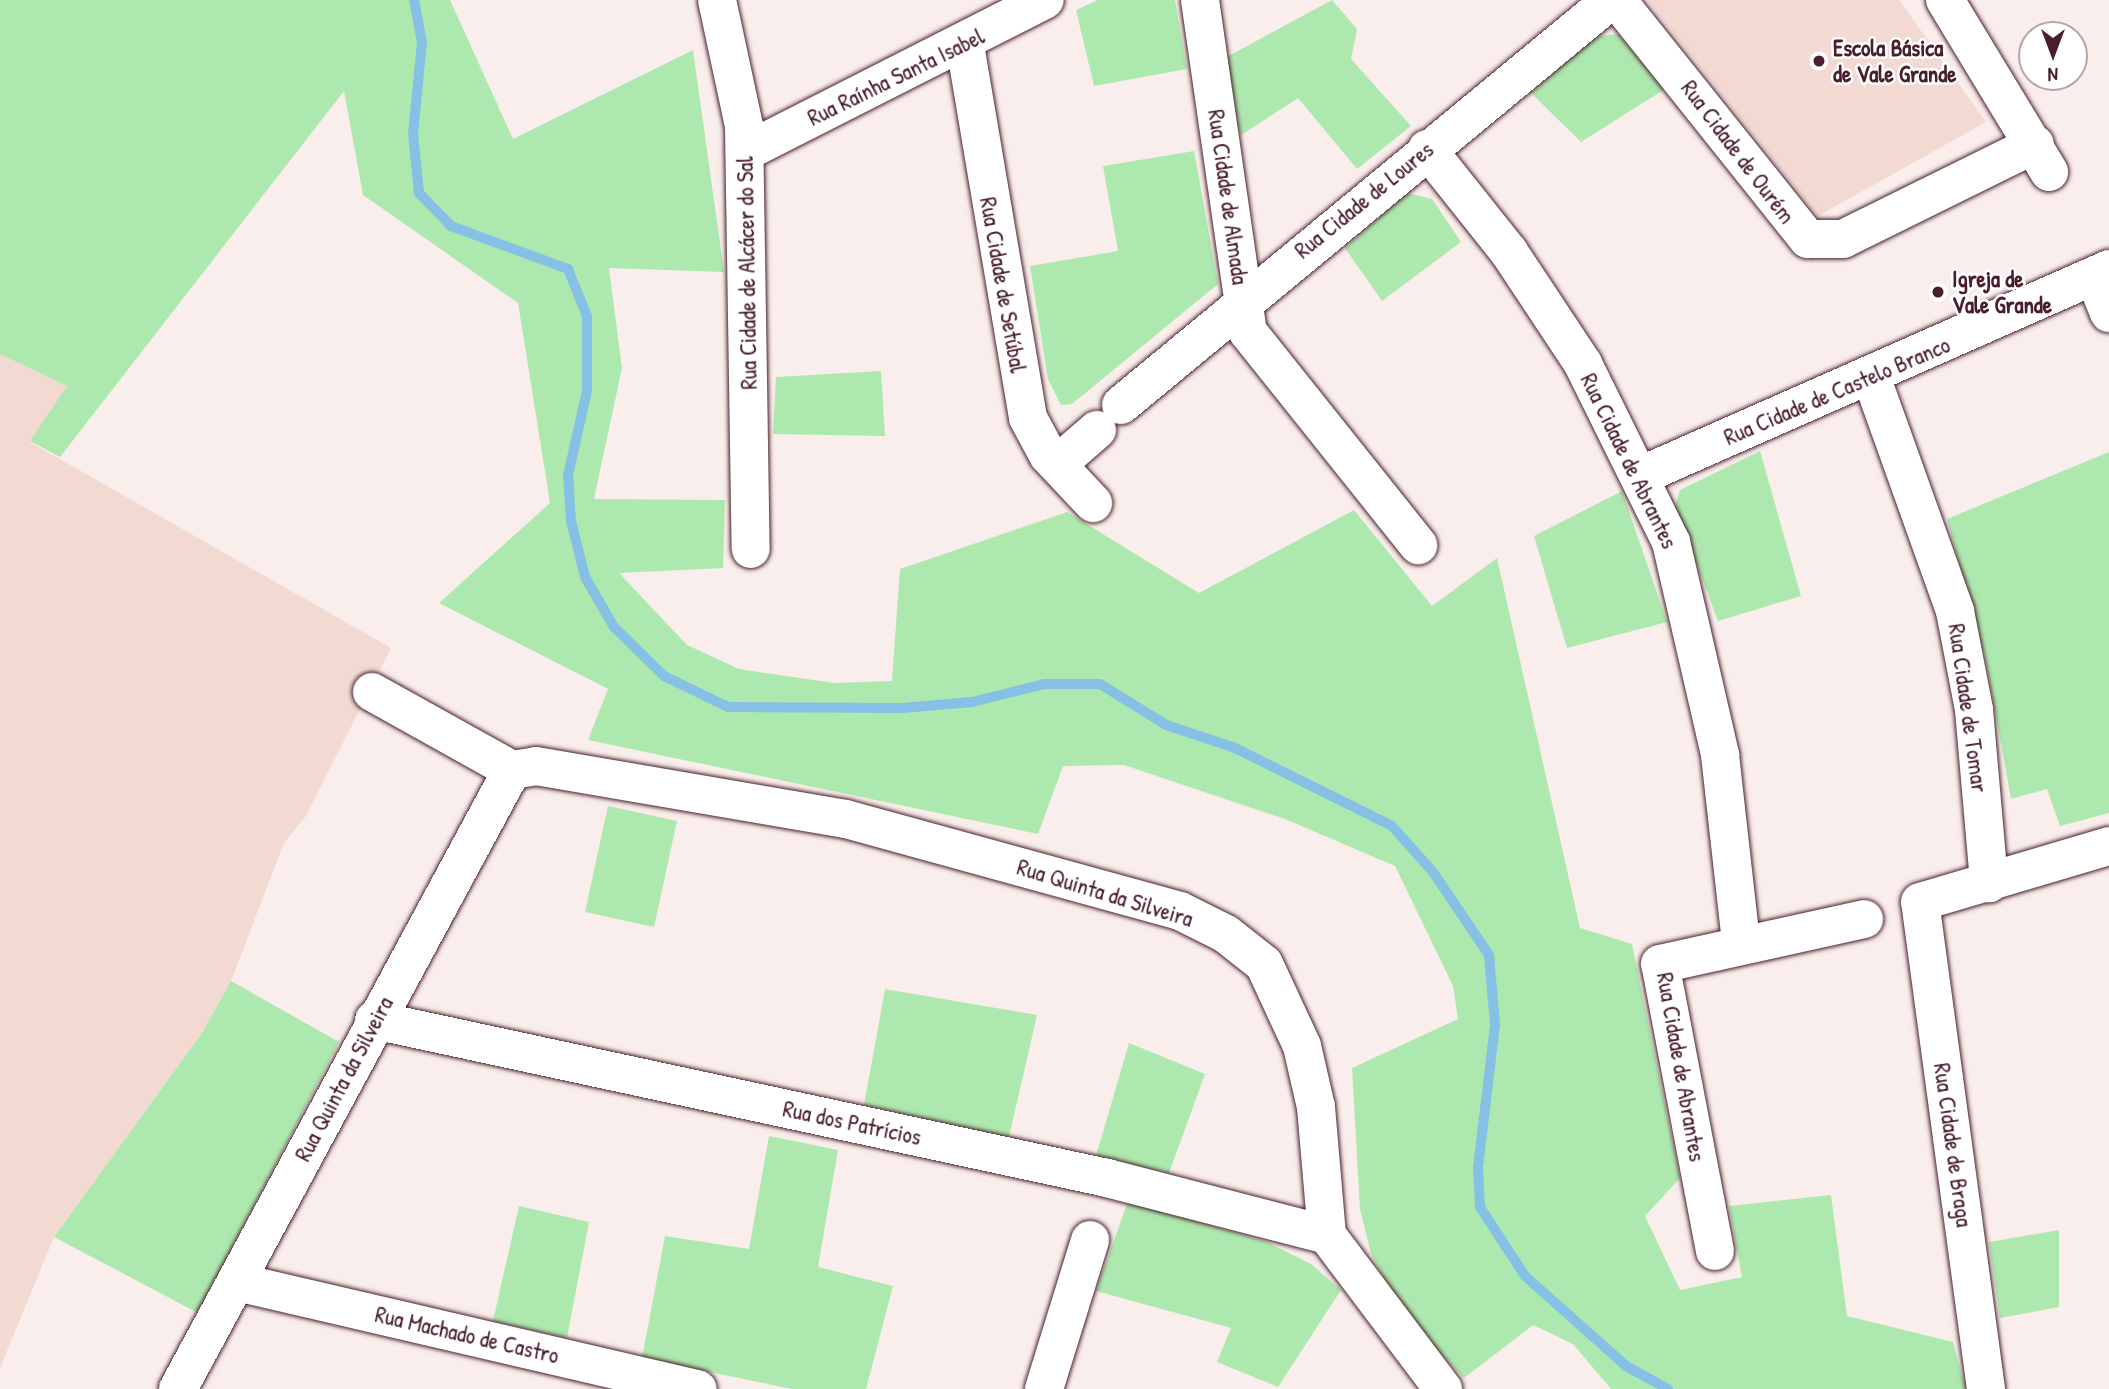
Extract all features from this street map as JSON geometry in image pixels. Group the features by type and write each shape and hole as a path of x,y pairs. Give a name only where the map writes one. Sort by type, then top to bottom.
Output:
{"street":[{"name":"Rua Cidade de Alcácer do Sal","path":"717,0 745,152 751,549"},
{"name":"Rua Raínha Santa Isabel","path":"745,152 965,45 1045,0"},
{"name":"Rua Cidade de Almada","path":"1200,0 1242,265 1241,300 1248,332 1418,545"},
{"name":"Rua Cidade de Loures","path":"1060,462 1241,300 1611,0"},
{"name":"Rua Cidade de Ourém","path":"1617,0 1808,239 1843,239 2042,158 1945,0"},
{"name":"Rua Cidade de Setúbal","path":"965,45 1022,393 1037,439 1060,462 1093,503"},
{"name":"Rua Cidade de Abrantes","path":"1427,149 1509,252 1561,331 1640,476 1671,542 1702,661 1741,943"},
{"name":"Rua Cidade de Castelo Branco","path":"1640,476 1872,379 2101,273"},
{"path":"2101,273 2109,313"},
{"name":"Rua Cidade de Tomar","path":"1872,379 1955,611 1974,710 1989,883"},
{"path":"372,692 512,770"},
{"name":"Rua Quinta da Silveira","path":"178,1389 374,1020 512,770 536,766 846,820 1180,911 1218,929 1264,964 1302,1046 1316,1107 1327,1235"},
{"path":"1989,883 2109,846"},
{"name":"Rua Cidade de Braga","path":"1986,1389 1920,902 1989,883"},
{"name":"Rua Cidade de Abrantes","path":"1715,1251 1660,964 1741,943 1864,919"},
{"name":"Rua dos Patrícios","path":"374,1020 1107,1178 1327,1235"},
{"path":"1327,1235 1443,1389"},
{"path":"1044,1389 1090,1240"},
{"name":"Rua Machado de Castro","path":"237,1282 698,1389"}],"shaded area":[{"name":"Escola Básica de Vale Grande","path":"1647,0 1899,0 1986,122 1818,216"},
{"path":"0,354 67,386 30,442 391,648 306,816 284,843 231,981 202,1033 54,1237 0,1368"}],"green space":[{"path":"0,0 450,0 513,139 693,50 724,272 609,268 622,368 594,499 725,500 723,568 619,573 687,645 739,669 834,683 892,681 900,569 1067,512 1199,593 1354,510 1432,606 1497,558 1580,928 1632,944 1680,1178 1645,1216 1680,1290 1742,1277 1729,1206 1831,1195 1847,1316 1953,1342 1966,1389 1611,1389 1573,1344 1533,1325 1464,1378 1405,1317 1371,1254 1360,1209 1352,1068 1458,1019 1453,986 1395,866 1285,819 1124,765 1063,766 1038,834 588,740 608,689 439,603 550,503 518,303 363,195 344,91 60,457 30,441 67,386 0,354"},
{"path":"1098,0 1175,0 1187,69 1094,86 1076,10"},
{"path":"1332,0 1357,29 1351,59 1411,126 1357,169 1298,98 1241,135 1223,59"},
{"path":"1618,34 1668,87 1581,142 1531,93 1593,37"},
{"path":"1194,151 1218,284 1072,404 1061,405 1048,379 1030,266 1118,251 1103,166"},
{"path":"1407,193 1432,199 1461,242 1382,301 1345,248"},
{"path":"881,371 885,436 773,434 776,377"},
{"path":"1760,451 1801,596 1718,621 1675,506 1680,490"},
{"path":"2109,452 2109,813 2060,826 2047,789 2011,799 1985,656 1947,519"},
{"path":"1622,491 1667,622 1567,648 1534,536"},
{"path":"608,806 677,821 654,927 585,912"},
{"path":"231,981 339,1042 198,1313 54,1237 202,1033"},
{"path":"885,989 1037,1015 1009,1137 864,1105"},
{"path":"1129,1043 1205,1074 1169,1173 1096,1156"},
{"path":"769,1136 838,1150 818,1267 893,1286 866,1389 792,1389 642,1358 665,1236 749,1249"},
{"path":"1128,1201 1267,1242 1311,1264 1341,1290 1278,1387 1217,1362 1231,1328 1096,1291"},
{"path":"519,1206 589,1222 567,1338 493,1321"},
{"path":"2059,1230 2059,1307 2000,1318 1989,1242"}],"waterway":[{"path":"414,0 422,42 413,133 419,193 451,226 568,269 587,316 587,391 568,475 571,521 585,577 614,627 664,676 728,707 903,708 972,702 1044,684 1100,684 1166,725 1235,748 1392,826 1433,872 1489,955 1495,1025 1478,1167 1480,1207 1525,1276 1626,1366 1668,1389"}],"place":[{"name":"Escola Básica de Vale Grande","path":"1819,61"},
{"name":"Igreja de Vale Grande","path":"1938,292"}]}
